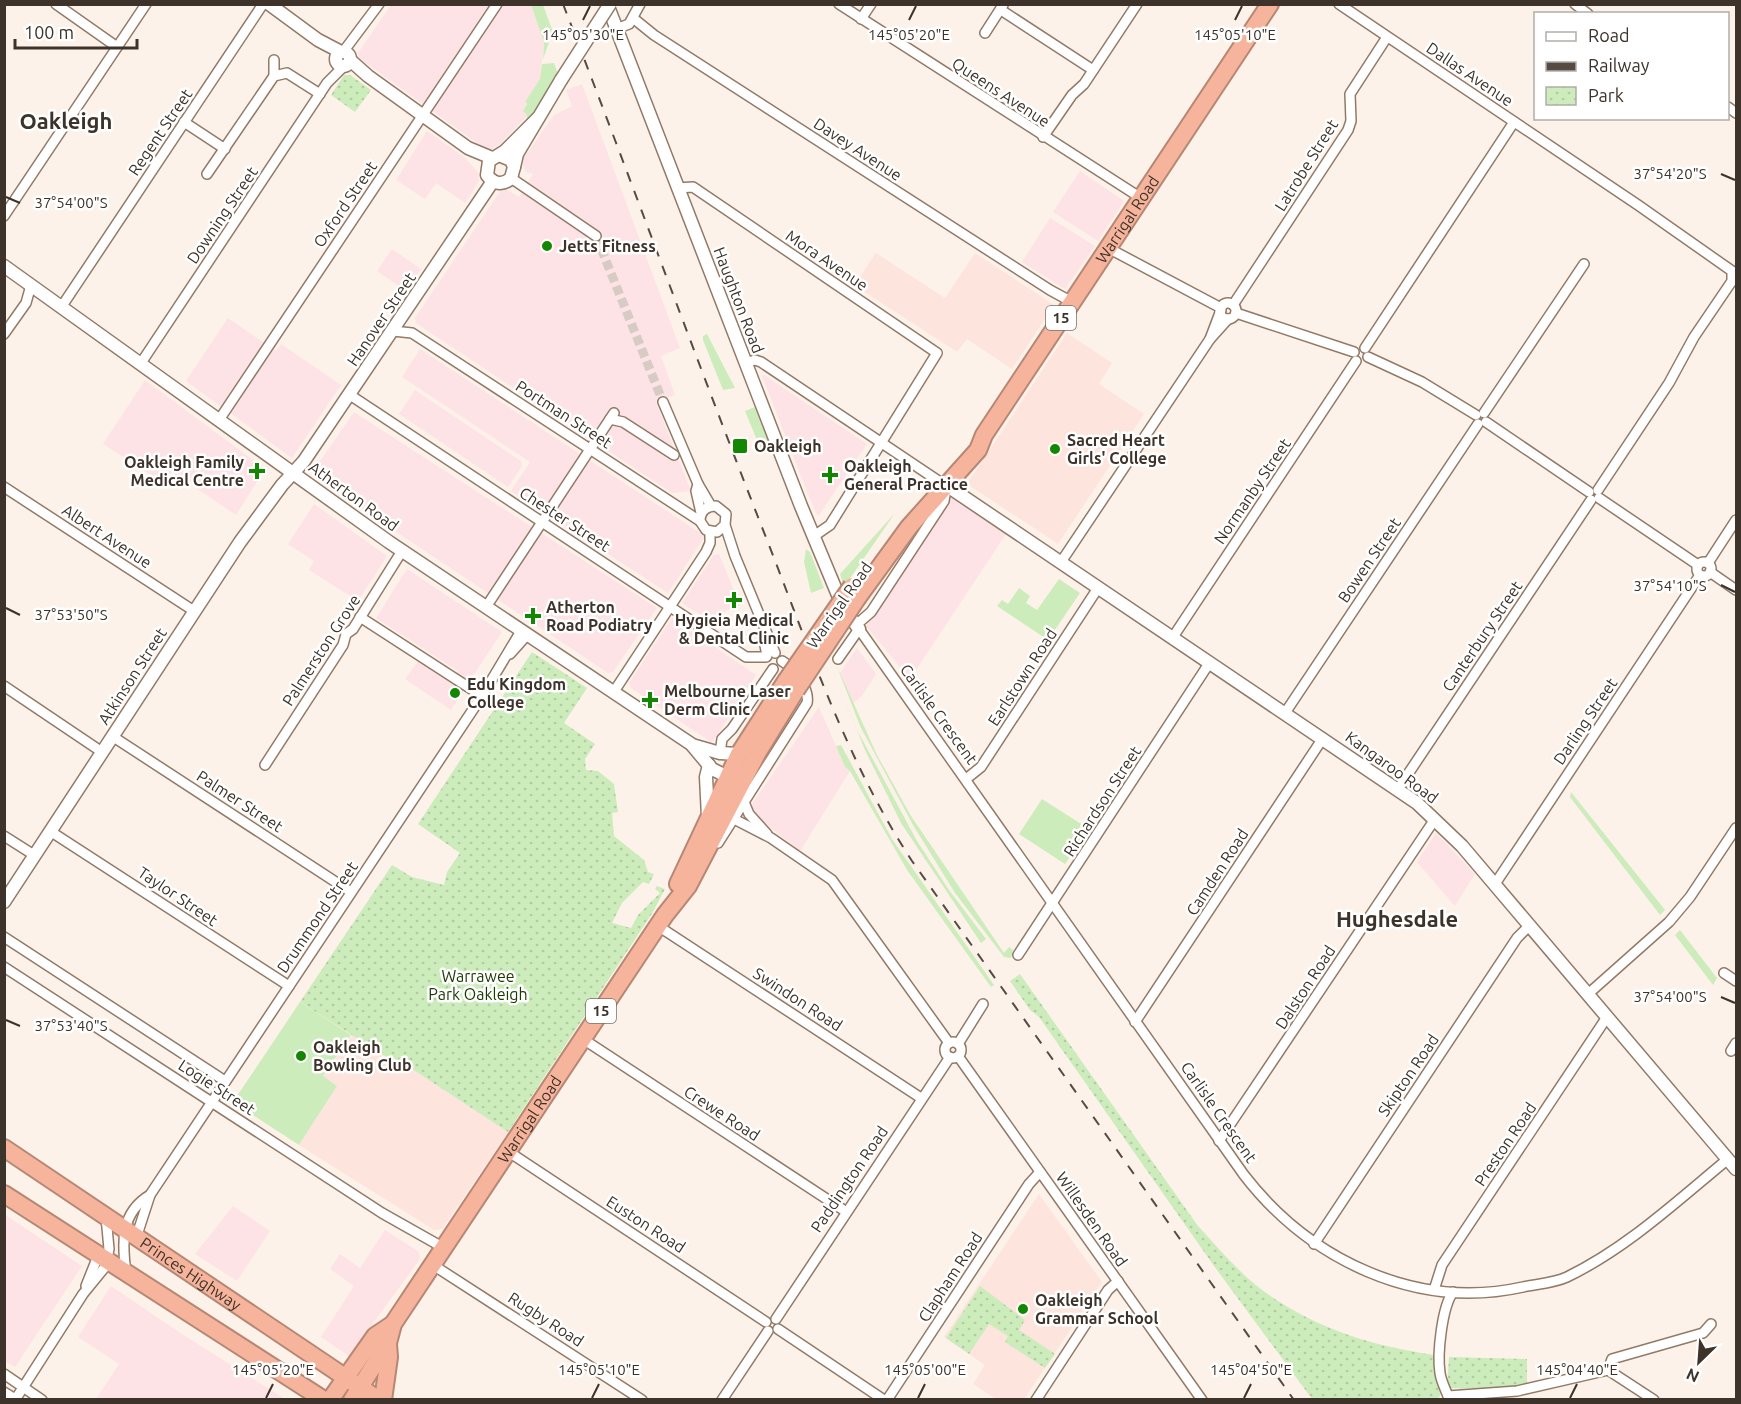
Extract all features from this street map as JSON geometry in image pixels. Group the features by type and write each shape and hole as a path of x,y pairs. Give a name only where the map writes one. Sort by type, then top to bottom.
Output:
{"highway":[{"name":"Warrigal Road","path":"661,920 708,817 735,780 739,754 785,675 905,531 970,445 984,435 1270,4"},
{"name":"Warrigal Road","path":"356,1393 388,1343 393,1324 661,920 688,886 708,849 735,780 785,675"},
{"name":"Princes Highway","path":"4,1148 106,1214 345,1377 356,1393 381,1400"},
{"name":"Princes Highway","path":"4,1194 317,1397"},
{"name":"Warrigal Road","path":"330,1400 375,1335 393,1324"},
{"path":"381,1400 389,1357 388,1343"}],"street":[{"path":"56,4 117,47"},
{"path":"4,216 146,4"},
{"name":"Regent Street","path":"62,306 263,4"},
{"path":"269,4 468,148 493,182 501,183 513,173 517,154 609,4"},
{"name":"Downing Street","path":"141,363 380,4"},
{"name":"Oxford Street","path":"219,420 496,4"},
{"name":"Haughton Road","path":"609,4 616,29 679,193 843,607"},
{"path":"616,29 631,21 640,4"},
{"name":"Queens Avenue","path":"839,4 1140,200"},
{"path":"861,19 871,4"},
{"path":"1044,137 1072,95 1094,70 1137,4"},
{"name":"Dallas Avenue","path":"1339,4 1732,272"},
{"path":"985,33 1002,7 1094,70"},
{"name":"Davey Avenue","path":"631,21 1071,304"},
{"name":"Latrobe Street","path":"1061,562 1210,339 1232,312 1348,130 1351,121 1350,94 1388,37"},
{"path":"207,174 274,76 274,60"},
{"path":"274,76 283,73 290,75 320,94"},
{"path":"486,170 496,157 538,118"},
{"path":"184,122 225,149"},
{"path":"1109,246 1221,309 1223,316 1232,312 1355,356 1363,362 1366,353 1514,123"},
{"path":"468,148 511,160 513,173 596,236"},
{"name":"Hanover Street","path":"294,474 493,182"},
{"name":"Mora Avenue","path":"679,193 699,192 937,353 883,443"},
{"name":"Bowen Street","path":"1285,713 1584,264"},
{"name":"Atherton Road","path":"4,266 402,551 613,693 691,744 720,753 739,754"},
{"name":"Canterbury Street","path":"1398,789 1669,383 1694,337 1732,281 1732,272"},
{"path":"4,334 24,307 31,285"},
{"name":"Latrobe Street","path":"1210,339 1221,309"},
{"path":"403,315 412,333"},
{"name":"Portman Street","path":"393,331 412,333 591,450 701,517"},
{"path":"1366,353 1422,382 1481,419 1594,495 1707,576 1709,568 1737,520"},
{"name":"Normanby Street","path":"1173,637 1355,356"},
{"path":"747,368 765,365 942,482"},
{"name":"Chester Street","path":"350,395 746,657 770,655"},
{"path":"663,402 698,484 711,506 723,510 727,519 725,525 735,556 766,636 770,655 785,675"},
{"path":"486,607 612,416 674,455"},
{"path":"814,536 830,525 883,443"},
{"name":"Atkinson Street","path":"4,902 258,514 294,474"},
{"name":"Kangaroo Road","path":"942,482 1398,789 1434,819 1495,884 1737,1169"},
{"name":"Warrigal Road","path":"838,659 857,627 871,612 944,501 942,482"},
{"path":"698,484 696,491 703,528 713,532 735,556"},
{"name":"Albert Avenue","path":"4,487 194,611"},
{"path":"701,517 711,506"},
{"path":"613,693 706,552 713,532 725,525"},
{"name":"Palmerston Grove","path":"265,765 343,645 344,637 360,617 402,551"},
{"path":"1709,568 1737,590"},
{"name":"Darling Street","path":"1495,884 1699,570"},
{"name":"Earlstown Road","path":"966,779 981,767 1098,588"},
{"name":"Carlisle Crescent","path":"843,607 1220,1141 1270,1207 1314,1244 1366,1272 1434,1290 1453,1292 1514,1289 1565,1278 1617,1249 1728,1159"},
{"path":"360,617 482,696"},
{"name":"Drummond Street","path":"127,1275 122,1241 131,1231 150,1195 524,633"},
{"path":"770,655 767,665 785,675"},
{"name":"Richardson Street","path":"1018,955 1210,662"},
{"path":"720,753 722,739 785,675"},
{"name":"Warrigal Road","path":"708,849 719,842 807,703 807,690 785,675"},
{"path":"4,686 102,752"},
{"name":"Palmer Street","path":"112,736 351,892"},
{"name":"Camden Road","path":"1135,1022 1323,738"},
{"name":"Atherton Road","path":"691,744 709,765 735,780"},
{"path":"708,817 706,777 709,765"},
{"path":"744,802 749,814 771,837"},
{"path":"734,819 771,837 832,880 961,1051 954,1057"},
{"name":"Dalston Road","path":"1220,1141 1434,819"},
{"path":"1588,994 1674,916 1737,828"},
{"name":"Taylor Street","path":"50,831 289,987"},
{"path":"4,836 34,855"},
{"name":"Swindon Road","path":"661,920 921,1098"},
{"name":"Skipton Road","path":"1314,1244 1517,938 1530,925"},
{"name":"Logie Street","path":"4,937 225,1081"},
{"name":"Logie Street","path":"4,967 412,1233 439,1256"},
{"path":"1725,973 1737,981"},
{"path":"954,1044 983,1004"},
{"name":"Preston Road","path":"1434,1290 1442,1265 1607,1017"},
{"name":"Crewe Road","path":"583,1039 845,1211"},
{"name":"Paddington Road","path":"722,1400 921,1098 954,1057"},
{"name":"Willesden Road","path":"954,1057 1118,1281 1197,1397"},
{"name":"Euston Road","path":"509,1152 885,1400"},
{"name":"Clapham Road","path":"885,1400 1029,1184 1040,1172"},
{"name":"Drummond Street","path":"131,1231 144,1198 150,1195"},
{"path":"4,1392 16,1399 22,1386 83,1294 109,1245 106,1214"},
{"name":"Rugby Road","path":"439,1256 642,1400"},
{"path":"1036,1400 1108,1290 1118,1281"},
{"path":"1453,1292 1447,1302 1439,1358 1447,1398 1456,1393 1517,1391 1608,1370 1654,1400"},
{"path":"1608,1370 1612,1359 1702,1333 1711,1324"},
{"path":"4,1374 42,1400"}],"shaded area":[{"path":"391,5 531,5 544,42 540,79 525,102 528,115 499,145 488,151 359,58 358,53"},
{"path":"582,84 680,348 661,356 675,395 656,402 691,491 672,493 416,323 415,318 501,190 506,189 519,197 533,174 526,172 521,162 554,115 572,106 566,90"},
{"path":"427,131 464,157 478,172 479,181 465,203 436,183 425,199 396,180"},
{"path":"1080,171 1124,201 1098,241 1053,212"},
{"path":"1050,218 1095,246 1065,289 1022,262"},
{"path":"392,249 421,269 406,291 377,271"},
{"path":"876,253 945,298 975,253 1054,305 1012,369 967,339 957,352 854,285"},
{"path":"228,318 276,351 281,344 341,385 292,458 186,381"},
{"name":"Sacred Heart Girls' College","path":"1067,333 1112,363 1099,384 1144,414 1058,544 967,484"},
{"path":"420,349 705,536 668,593 511,491 530,462 402,377"},
{"path":"764,375 867,444 819,515 806,489 762,376"},
{"path":"145,380 265,469 236,515 172,472 162,482 103,444"},
{"path":"415,390 521,461 522,466 508,487 399,414"},
{"path":"354,412 657,608 613,672 608,673 312,473"},
{"path":"954,493 1008,531 910,679 866,626"},
{"path":"314,504 387,556 358,601 309,570 314,561 288,544"},
{"path":"719,554 740,605 716,615 712,622 682,603 714,555"},
{"path":"407,569 502,632 467,685 454,676 458,671 376,618"},
{"path":"672,618 756,675 712,743 631,688 629,683"},
{"path":"857,648 876,674 862,696 852,704 840,673"},
{"path":"420,659 465,688 451,710 405,679"},
{"path":"819,707 845,767 850,771 800,851 748,810"},
{"path":"1436,833 1475,874 1455,906 1417,862"},
{"path":"353,1034 404,1067 406,1065 508,1132 442,1229 434,1230 299,1145 337,1086 323,1077"},
{"name":"Oakleigh Grammar School","path":"1039,1194 1102,1282 1024,1399 996,1399 973,1384 985,1365 944,1337"},
{"path":"233,1206 270,1231 237,1281 195,1254"},
{"path":"4,1214 82,1266 15,1367 5,1361"},
{"path":"385,1230 419,1252 420,1259 349,1356 321,1337 354,1286 330,1269 340,1254 360,1268"},
{"path":"111,1286 285,1399 96,1399 119,1364 78,1337"}],"green space":[{"path":"531,5 543,5 553,32 543,59 544,42"},
{"path":"554,63 558,74 541,105 526,123 527,115 523,111 527,104 525,102 540,79 542,64"},
{"path":"344,75 350,75 371,90 355,112 331,95"},
{"path":"707,334 735,388 723,390 703,340 703,336"},
{"path":"755,407 768,441 761,450 745,411"},
{"path":"895,513 844,587 840,574"},
{"path":"806,549 810,552 824,588 811,593 804,562"},
{"path":"1059,579 1080,593 1048,640 997,606 1002,600 1008,604 1019,588 1030,596 1026,603 1037,610"},
{"name":"Warrawee Park Oakleigh","path":"532,652 587,688 564,723 595,744 585,759 586,770 598,771 614,784 618,812 612,813 614,836 644,860 648,872 654,874 649,884 643,882 622,903 612,923 631,928 638,915 660,893 655,889 657,886 665,889 653,912 508,1132 406,1065 404,1068 300,1002 392,865 412,877 444,885 447,872 460,853 418,824"},
{"path":"836,664 877,755 911,816 1004,953 1009,947 1013,950 1011,958 1004,957 955,893 913,825 860,726"},
{"path":"857,729 917,841 949,890 986,939 981,943 901,823"},
{"path":"841,745 892,839 994,985 991,987 907,870 850,771 845,767 836,746"},
{"path":"1571,792 1665,910 1660,915 1570,797"},
{"path":"1042,799 1089,829 1065,864 1019,834"},
{"path":"1680,930 1717,978 1713,985 1675,935"},
{"path":"1020,974 1198,1226 1234,1265 1264,1292 1294,1311 1332,1329 1371,1342 1434,1355 1442,1392 1438,1399 1312,1399 1214,1266 1039,1017 1030,1010 1010,981"},
{"name":"Oakleigh Bowling Club","path":"300,1002 351,1035 323,1076 337,1086 299,1145 233,1102"},
{"path":"980,1286 1025,1320 1019,1330 1055,1354 1045,1368 1005,1342 1008,1336 989,1324 969,1354 946,1338"},
{"path":"1449,1357 1527,1359 1527,1384 1491,1389 1447,1388"}],"tunnel":[{"path":"596,236 663,402"}],"railway":[{"path":"563,4 831,705 868,785 912,861 1294,1400"}],"place":[{"name":"Jetts Fitness","path":"547,246"},
{"name":"Oakleigh","path":"740,446"},
{"name":"Sacred Heart Girls' College","path":"1055,449"},
{"name":"Oakleigh Family Medical Centre","path":"257,471"},
{"name":"Oakleigh General Practice","path":"830,475"},
{"name":"Hygieia Medical & Dental Clinic","path":"734,600"},
{"name":"Atherton Road Podiatry","path":"533,616"},
{"name":"Edu Kingdom College","path":"455,693"},
{"name":"Melbourne Laser Derm Clinic","path":"650,700"},
{"name":"Oakleigh Bowling Club","path":"301,1056"},
{"name":"Oakleigh Grammar School","path":"1023,1309"}],"district":[{"name":"Oakleigh","path":"66,121"},
{"name":"Hughesdale","path":"1397,919"}]}
